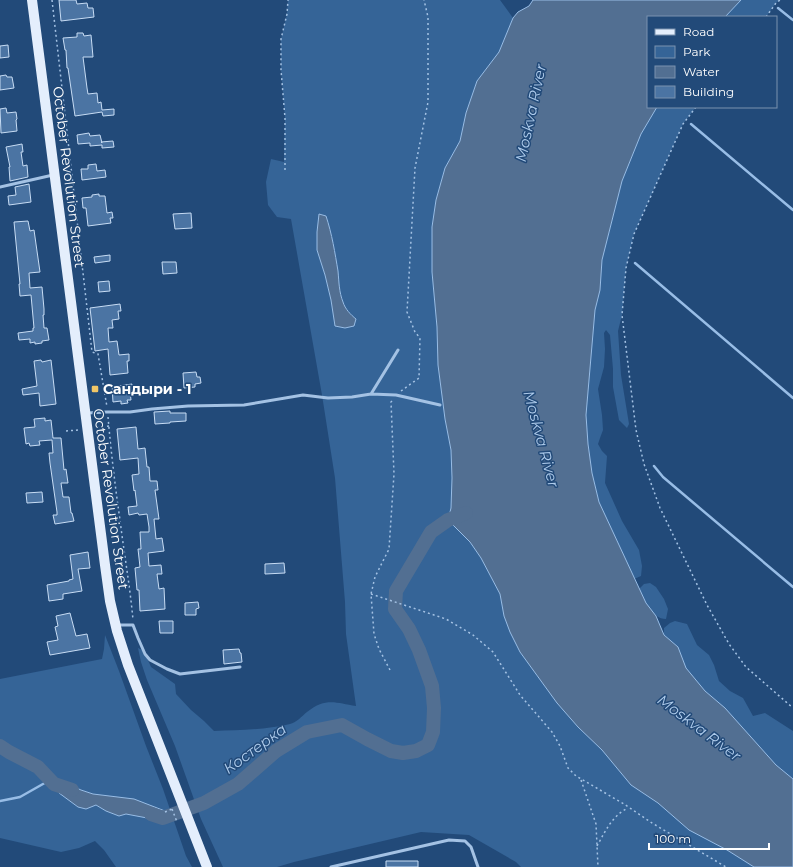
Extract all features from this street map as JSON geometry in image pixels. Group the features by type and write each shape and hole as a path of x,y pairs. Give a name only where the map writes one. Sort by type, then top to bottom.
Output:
{"main road":[{"name":"October Revolution Street","path":"32,0 104,565 110,601 128,665 207,867"}],"lane":[{"path":"0,187 54,175"},
{"path":"371,394 398,350"},
{"path":"85,414 130,412 188,406 244,405 303,395 328,398 352,397 371,394 396,395 440,405"},
{"path":"116,625 133,625 145,654 150,660 180,674 240,667"},
{"path":"331,867 449,840 465,841 471,847 478,867"}],"path":[{"path":"52,0 92,352 98,354 107,412 133,625"},
{"path":"285,170 285,118 281,70 281,39 287,14 288,0"},
{"path":"390,670 379,649 374,634 371,594 375,577 389,549 394,474 391,402 402,389 420,378 420,338 415,332 407,312 415,168 428,102 428,17 424,0"},
{"path":"767,16 780,0"},
{"path":"695,108 683,124 634,234 626,268 622,315 636,430 644,464 660,508 707,605 729,644 746,667 793,708"},
{"path":"371,594 446,620 473,635 493,652 520,695 552,732 560,746 568,768 576,776 726,867"},
{"path":"581,779 596,824 598,867"},
{"path":"597,846 606,828 615,817 628,808"},
{"path":"166,812 172,809 177,822"}],"green space":[{"path":"288,0 500,0 513,18 499,52 477,81 466,113 460,141 445,168 436,200 432,227 432,272 437,327 438,365 445,419 451,450 451,508 448,520 470,542 481,558 500,594 504,616 520,652 557,703 578,727 602,750 631,785 754,867 521,867 516,862 469,835 421,832 277,867 223,867 201,819 175,746 147,680 138,648 144,651 151,667 175,684 176,694 214,731 262,729 290,724 297,721 314,707 331,702 356,706 346,634 345,602 335,478 322,395 291,219 277,217 268,205 266,182 271,159 284,162 285,118 281,70 281,39 287,14","holes":["320,214 326,216 334,245 342,299 350,314 356,319 335,325 331,300 317,250"]},
{"path":"741,0 780,0 767,16 726,16"},
{"path":"656,108 695,108 683,124 634,234 626,268 622,315 618,331 621,375 629,424 627,428 619,420 613,387 610,335 606,330 604,333 604,367 598,389 603,430 598,444 607,456 605,483 622,521 639,550 642,566 641,576 634,579 599,502 592,473 586,415 595,310 600,290 602,260 622,181 641,133"},
{"path":"650,583 656,587 664,599 668,609 666,619 657,616 649,608 639,589 644,584"},
{"path":"675,621 687,624 697,645 709,655 719,681 730,691 743,698 753,716 765,713 793,731 793,779 776,765 685,668 678,647 664,635 664,628"},
{"path":"105,635 163,789 186,856 192,867 116,867 104,850 95,841 79,848 61,852 0,838 0,679 102,659","holes":["70,785 81,790 165,812 170,819 126,814 119,816 96,805 78,807 59,793"]}],"water":[{"name":"Moskva River","path":"533,0 741,0 726,16 647,16 647,108 656,108 641,134 622,181 602,260 600,290 595,310 586,415 592,473 599,502 646,603 656,616 664,635 678,647 686,668 705,691 725,708 776,765 793,779 793,867 754,867 727,850 689,830 658,803 631,785 602,750 578,727 557,703 520,652 504,616 500,594 481,558 470,542 448,520 451,508 451,450 445,419 438,365 437,327 432,272 432,227 436,200 445,168 460,141 466,113 477,81 499,52 513,18 518,12 529,6"},
{"path":"319,214 326,216 338,271 339,287 345,307 356,319 354,326 345,328 335,326 331,300 317,250"},
{"path":"54,784 70,785 93,794 134,799 165,811 171,819 163,821 126,814 119,816 96,805 86,809 78,807 59,793"}],"building":[{"path":"59,0 76,0 77,4 87,3 88,8 93,8 94,17 61,21"},
{"path":"77,33 83,33 84,36 91,35 93,57 83,57 88,94 97,93 98,103 101,102 102,110 114,109 114,115 103,116 102,112 75,116 63,38 77,37"},
{"path":"8,45 9,57 0,58 0,46"},
{"path":"6,75 7,77 12,77 14,88 0,90 0,76"},
{"path":"6,108 7,113 16,112 17,131 1,133 0,109"},
{"path":"89,133 90,136 100,135 102,142 113,141 114,147 102,148 102,145 90,146 90,143 78,144 77,135"},
{"path":"22,144 23,152 21,152 23,166 27,165 28,177 10,181 10,167 6,147"},
{"path":"96,164 97,171 105,170 106,177 82,180 81,169 88,169 88,165"},
{"path":"29,184 31,202 9,205 8,196 16,195 15,187"},
{"path":"99,194 99,196 105,196 107,213 112,212 113,218 110,218 111,223 88,226 86,208 83,208 82,198 92,197 92,195"},
{"path":"191,213 192,228 175,229 173,214"},
{"path":"28,221 30,231 34,230 40,272 29,273 30,288 42,287 44,328 47,328 49,340 35,344 35,342 30,343 30,339 19,340 18,333 33,331 34,328 31,295 20,296 14,222"},
{"path":"110,255 110,261 95,263 94,257"},
{"path":"162,262 176,262 177,273 163,274"},
{"path":"109,281 110,291 99,292 98,282"},
{"path":"120,304 121,311 118,311 119,319 112,320 113,328 108,328 109,342 117,341 119,355 129,354 129,361 127,361 128,373 110,375 108,349 95,351 90,308"},
{"path":"41,360 42,362 51,360 56,404 40,406 39,393 23,395 22,389 37,386 34,361"},
{"path":"196,372 197,377 200,377 201,383 195,384 195,387 184,388 183,373"},
{"path":"132,384 133,390 130,391 131,400 127,400 128,403 121,404 121,401 113,402 112,387"},
{"path":"170,411 170,413 186,413 186,421 155,424 154,412"},
{"path":"45,418 45,421 51,420 53,438 61,438 64,470 66,469 68,483 61,483 63,497 69,497 71,513 74,521 55,524 53,515 57,515 57,512 49,453 53,453 52,440 39,441 40,445 30,446 29,443 26,444 24,428 35,427 34,419"},
{"path":"136,427 138,449 145,448 150,481 157,481 158,490 155,490 159,519 154,519 156,539 162,538 164,551 148,553 149,566 161,565 162,574 157,574 159,589 164,588 165,609 140,611 139,590 137,590 135,568 140,567 138,549 141,549 140,532 149,532 149,527 147,514 139,515 138,513 129,515 128,507 137,506 132,475 139,474 138,458 120,460 117,429"},
{"path":"42,492 43,502 27,503 26,493"},
{"path":"88,552 90,568 78,569 82,591 63,594 63,599 49,601 47,585 73,579 70,555"},
{"path":"284,563 285,573 265,574 265,564"},
{"path":"198,602 199,608 196,609 196,615 185,615 185,603"},
{"path":"70,613 76,636 87,634 90,648 50,655 47,642 58,640 55,627 58,626 56,616"},
{"path":"159,621 173,621 173,633 160,633"},
{"path":"239,649 242,662 224,664 223,650"},
{"path":"386,861 418,861 418,867 386,867"}],"waterway":[{"path":"778,8 793,20"},
{"path":"691,124 793,210"},
{"path":"635,263 793,398"},
{"path":"654,466 663,477 793,587"},
{"name":"Костерка","path":"151,814 163,818 204,803 238,784 276,751 307,732 342,725 391,751 403,753 416,751 428,745 433,732 434,708 432,686 419,650 409,629 395,609 396,591 431,532 448,520 466,513"},
{"name":"Костерка","path":"0,746 38,767 54,784 72,790"},
{"path":"0,801 20,797 50,780"}],"place":[{"name":"Сандыри - 1","path":"95,389"}]}
